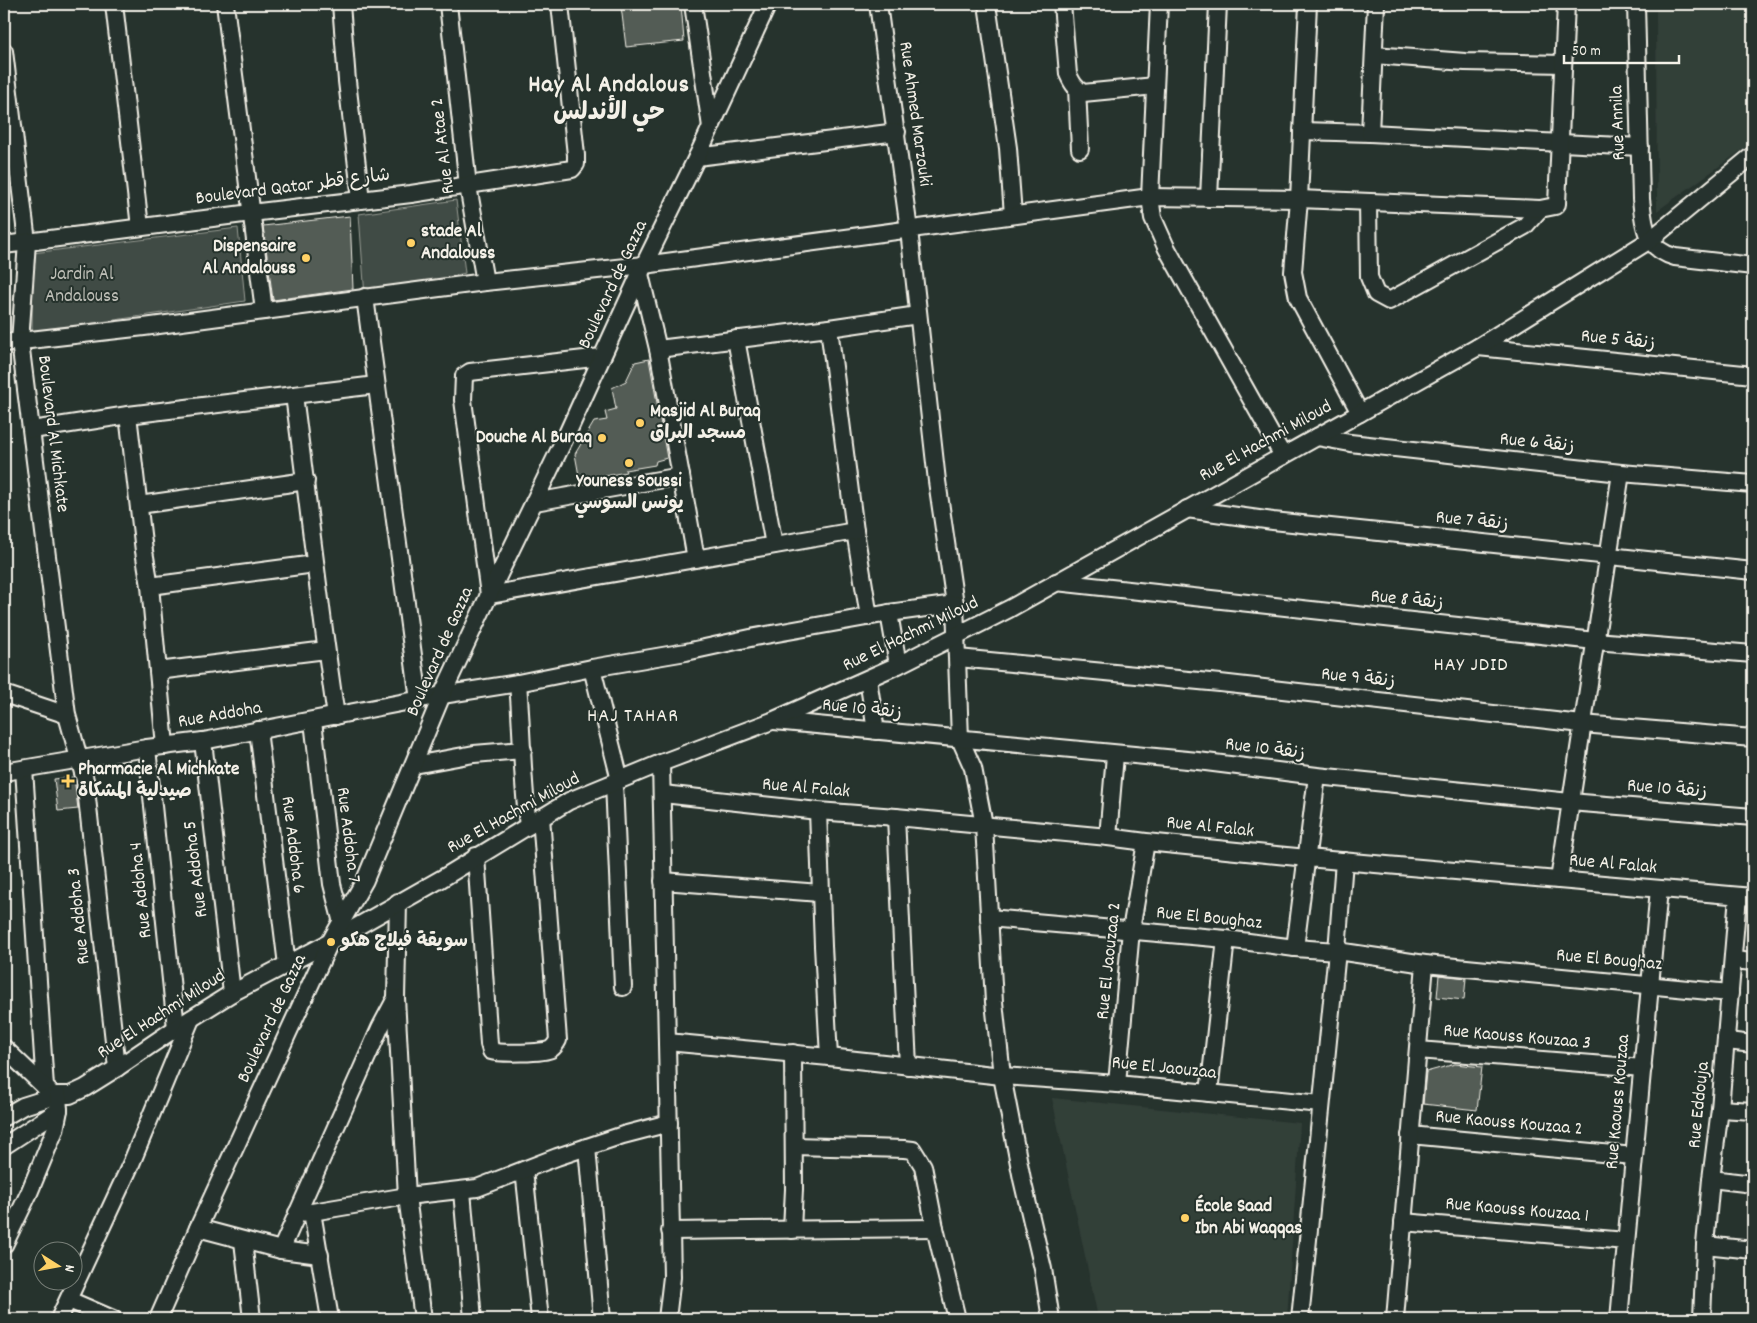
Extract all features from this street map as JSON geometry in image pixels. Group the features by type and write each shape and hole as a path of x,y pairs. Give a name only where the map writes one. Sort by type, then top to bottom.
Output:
{"street":[{"path":"114,4 140,227"},
{"path":"225,4 250,213 264,311"},
{"path":"341,4 347,81 361,200"},
{"name":"Rue Al Atae 2","path":"448,4 468,186 485,282"},
{"name":"Boulevard Qatar شارع قطر","path":"4,245 468,186 572,169 576,164 576,155 560,4"},
{"path":"693,4 711,127"},
{"name":"Boulevard de Gazza","path":"158,1319 330,942 365,880 442,695 768,4"},
{"name":"Rue Ahmed Marzouki","path":"878,4 909,230 936,482 956,604 960,740"},
{"path":"987,4 1008,148 1014,215"},
{"path":"1062,4 1068,74 1072,84 1077,89 1083,93 1155,86"},
{"path":"1159,4 1150,197 1153,218 1166,247 1283,456"},
{"path":"1209,198 1218,4"},
{"path":"1308,4 1299,199 1293,272 1298,298 1360,413"},
{"path":"1370,133 1376,4"},
{"path":"12,343 485,282 642,270 909,230 1150,197 1299,199 1540,208 1557,206 1566,4"},
{"name":"Rue Annila","path":"1636,4 1641,199 1644,222 1650,240"},
{"name":"Boulevard Al Michkate","path":"4,51 27,242 12,343 32,430 67,715 79,760"},
{"path":"1374,55 1465,62 1563,64"},
{"path":"1077,89 1080,149"},
{"path":"1302,131 1640,147"},
{"path":"697,157 897,132"},
{"name":"Rue El Hachmi Miloud","path":"4,1117 24,1106 70,1095 117,1068 183,1023 232,993 288,965 441,879 569,801 661,763 772,721 868,679 958,636 1478,347 1650,240 1753,156"},
{"path":"1368,202 1368,277 1376,294 1390,301 1525,226 1540,208"},
{"path":"1650,240 1658,250 1675,258 1753,266"},
{"path":"642,270 696,559"},
{"path":"365,297 419,700"},
{"path":"658,349 918,315"},
{"path":"829,328 855,531 869,617"},
{"path":"736,339 774,545"},
{"name":"Rue 5 زنقة","path":"1478,347 1753,375"},
{"path":"602,357 470,372 464,376 463,400 489,595 855,531"},
{"path":"32,430 376,385"},
{"path":"294,395 336,716"},
{"path":"128,416 150,586 165,746"},
{"name":"Rue 6 زنقة","path":"1317,437 1350,443 1621,473 1753,484"},
{"path":"1559,880 1621,473"},
{"path":"534,502 681,476"},
{"path":"139,505 306,481"},
{"name":"Rue 7 زنقة","path":"1187,509 1283,522 1753,571"},
{"path":"150,586 315,564"},
{"name":"Rue 8 زنقة","path":"1056,582 1595,641 1753,654"},
{"name":"Rue Addoha","path":"4,772 147,748 203,741 442,695 686,652 755,637 889,613 956,604"},
{"path":"889,613 898,665"},
{"path":"158,671 326,650"},
{"name":"Rue 9 زنقة","path":"958,658 1230,684 1582,724 1753,738"},
{"path":"592,668 617,781 622,987"},
{"path":"868,679 876,731"},
{"path":"476,856 489,1044 492,1051 499,1053 548,1051 556,1045 558,1040 534,822 523,787 523,750 518,683"},
{"path":"4,694 67,715"},
{"name":"Rue Addoha 7","path":"313,720 332,884 342,923"},
{"name":"Rue 10 زنقة","path":"772,721 1198,762 1570,802 1753,817"},
{"name":"Rue Addoha 6","path":"258,730 288,965"},
{"path":"960,740 973,768 984,825 994,1002 1002,1076 1052,1319"},
{"name":"Rue Addoha 5","path":"203,741 232,993"},
{"name":"Rue Addoha 4","path":"147,748 183,1023"},
{"path":"414,765 474,754 523,750"},
{"path":"1108,837 1115,755"},
{"name":"Rue Addoha 3","path":"79,760 85,780 117,1068"},
{"path":"661,763 672,1277 667,1319"},
{"path":"4,1245 46,1155 55,1130 54,1098 24,769"},
{"path":"1295,948 1317,776"},
{"name":"Rue Al Falak","path":"663,794 818,811 984,825 1307,858 1746,896"},
{"path":"818,811 820,893 829,1057"},
{"path":"896,817 908,1066"},
{"name":"Rue El Jaouzaa 2","path":"1117,1084 1131,930 1146,842"},
{"path":"1300,1319 1337,951 1344,861"},
{"path":"663,881 820,893"},
{"name":"Rue Kaouss Kouzaa","path":"1619,1319 1659,889"},
{"name":"Rue Eddouja","path":"1702,1319 1705,1245 1720,1109 1733,960 1746,896"},
{"path":"398,902 396,998 407,1196 423,1319"},
{"name":"Rue El Boughaz","path":"989,918 1226,939 1295,948 1337,951 1425,964 1730,992"},
{"path":"1209,1093 1226,939"},
{"path":"1733,960 1753,962"},
{"path":"1395,1319 1425,964"},
{"path":"281,1250 304,1212 380,1028 396,998"},
{"path":"59,1319 131,1164 183,1023"},
{"path":"1726,1041 1753,1044"},
{"name":"Rue El Jaouzaa","path":"667,1042 793,1053 1002,1076 1117,1084 1321,1104"},
{"path":"4,1048 54,1098"},
{"name":"Rue Kaouss Kouzaa 3","path":"1418,1050 1642,1068"},
{"path":"792,1230 794,1146 793,1053"},
{"path":"4,1146 54,1098"},
{"path":"1720,1109 1753,1111"},
{"path":"304,1212 407,1196 462,1191 484,1185 587,1147 670,1123"},
{"name":"Rue Kaouss Kouzaa 2","path":"1410,1135 1634,1156"},
{"path":"794,1146 913,1150 923,1166 935,1228 957,1319"},
{"path":"587,1147 602,1319"},
{"path":"524,1170 540,1319"},
{"path":"1711,1179 1753,1184"},
{"path":"462,1191 473,1319"},
{"path":"304,1212 320,1255 330,1319"},
{"name":"Rue Kaouss Kouzaa 1","path":"1403,1222 1626,1241"},
{"path":"198,1228 281,1250 320,1255"},
{"path":"670,1231 935,1228"},
{"path":"243,1241 252,1319"},
{"path":"1705,1245 1753,1250"},
{"path":"69,1300 113,1319"}],"shaded area":[{"path":"1656,4 1753,4 1753,142 1657,211"},
{"name":"École Saad Ibn Abi Waqqas","path":"1052,1098 1300,1123 1287,1319 1196,1319 1097,1313"}],"green space":[{"name":"stade Al Andalouss","path":"456,200 465,273 365,297 359,214"},
{"name":"Jardin Al Andalouss","path":"238,228 245,301 32,332 33,253"}],"building":[{"path":"681,4 684,41 626,47 621,6"},
{"name":"Dispensaire Al Andalouss","path":"350,216 353,289 273,300 263,226"},
{"name":"Masjid Al Buraq مسجد البراق","path":"649,359 667,458 656,461 655,465 580,481 575,454 594,422 607,420 605,412 616,409 612,388 626,381 635,362"},
{"path":"74,777 78,809 58,811 54,779"},
{"path":"1439,975 1466,978 1464,1000 1437,997"},
{"path":"1455,1064 1482,1067 1477,1110 1423,1104 1426,1072"}],"place":[{"name":"stade Al Andalouss","path":"411,243"},
{"name":"Dispensaire Al Andalouss","path":"306,258"},
{"name":"Masjid Al Buraq مسجد البراق","path":"640,423"},
{"name":"Douche Al Buraq","path":"602,438"},
{"name":"Youness Soussi يونس السوسي","path":"629,463"},
{"name":"Pharmacie Al Michkate صيدلية المشكاة","path":"68,781"},
{"name":"سويقة فيلاج هكو","path":"331,942"},
{"name":"École Saad Ibn Abi Waqqas","path":"1185,1218"}],"district":[{"name":"Hay Al Andalous حي الأندلس","path":"609,100"},
{"name":"HAY JDID","path":"1471,666"},
{"name":"HAJ TAHAR","path":"633,717"}]}
